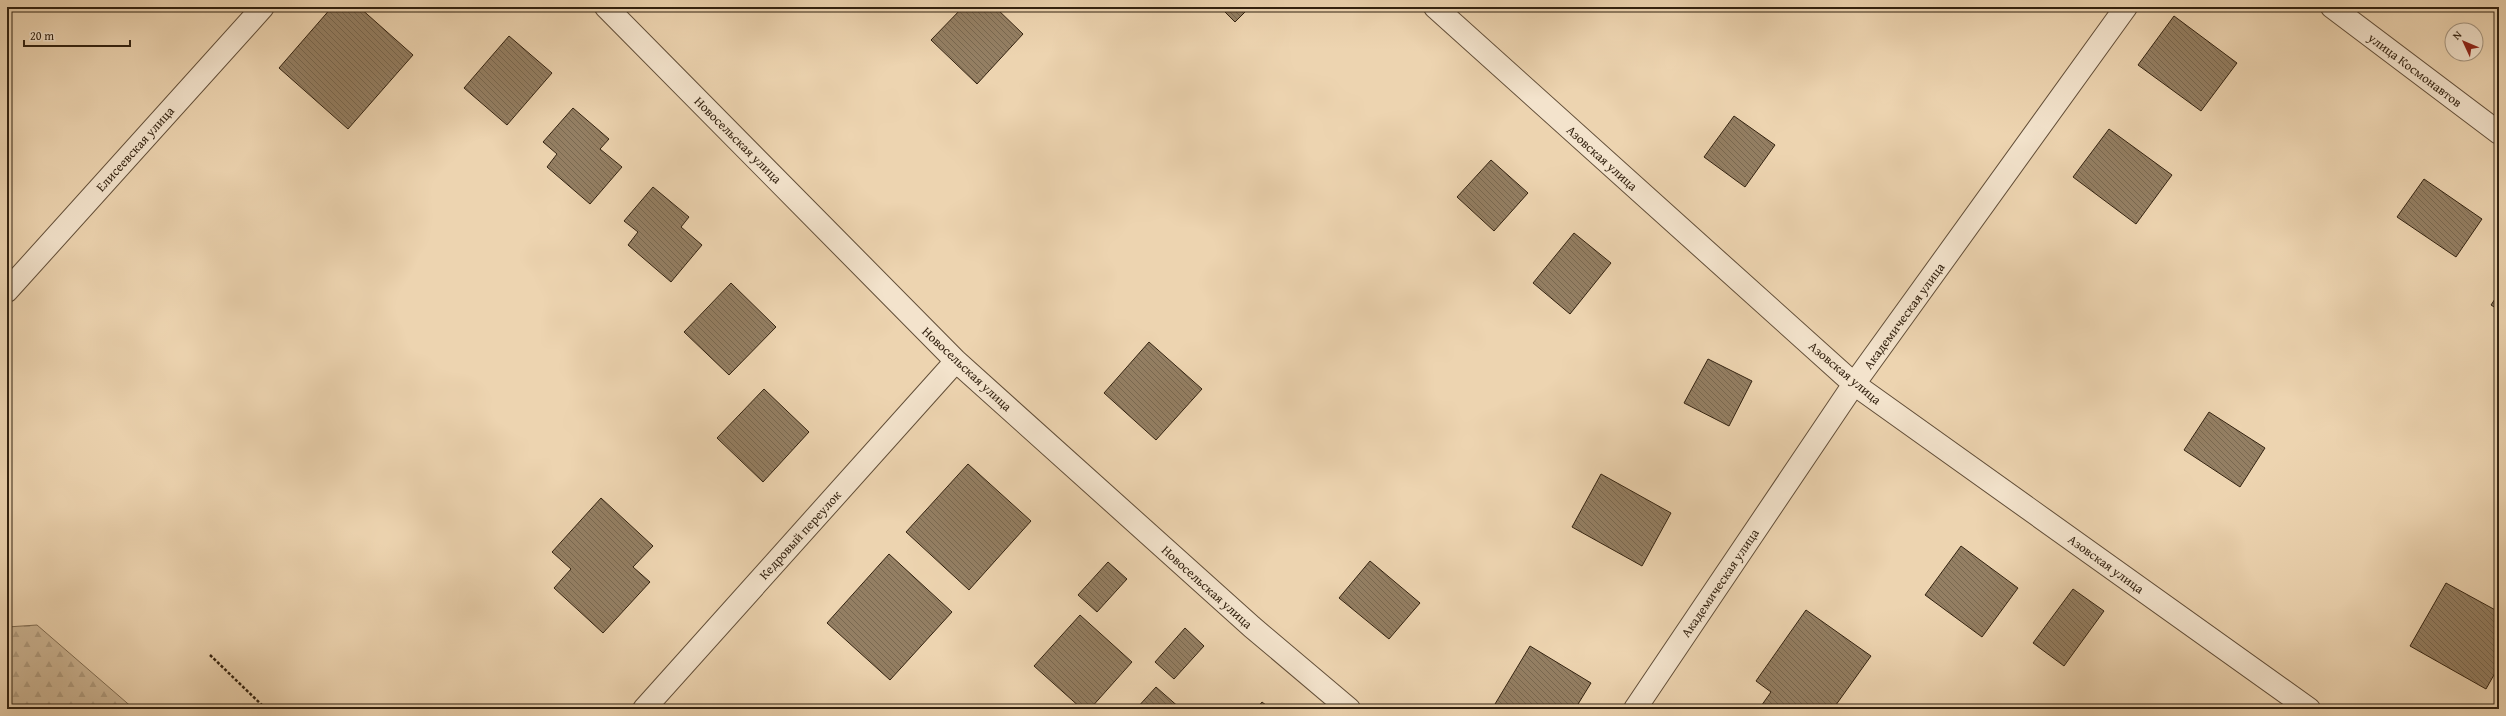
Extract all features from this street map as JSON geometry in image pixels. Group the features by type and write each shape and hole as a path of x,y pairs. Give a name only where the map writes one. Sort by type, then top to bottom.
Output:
{"street":[{"name":"Елисеевская улица","path":"7,291 264,7"},
{"name":"Новосельская улица","path":"606,7 956,361 1252,627 1349,709"},
{"name":"Азовская улица","path":"1435,7 1854,384 2309,709"},
{"name":"Академическая улица","path":"1635,709 1854,384 2126,7"},
{"name":"улица Космонавтов","path":"2332,7 2499,133"},
{"name":"Кедровый переулок","path":"644,709 956,361"}],"path":[{"path":"210,656 266,709"}],"green space":[{"path":"37,625 134,709 7,709 7,627"}],"building":[{"path":"332,7 359,7 413,55 348,129 279,68"},
{"path":"963,7 995,7 1023,34 977,84 931,40"},
{"path":"1220,7 1250,7 1235,22"},
{"path":"2174,16 2237,63 2201,111 2138,65"},
{"path":"509,36 552,73 507,125 464,88"},
{"path":"573,108 609,139 600,149 622,167 590,204 547,167 557,154 543,142"},
{"path":"1734,116 1775,145 1745,187 1704,157"},
{"path":"2109,129 2172,175 2136,224 2073,177"},
{"path":"1491,160 1528,193 1494,231 1457,197"},
{"path":"2424,179 2482,219 2456,257 2397,217"},
{"path":"653,187 689,217 681,227 702,245 671,282 628,245 638,232 624,221"},
{"path":"1574,233 1611,263 1570,314 1533,283"},
{"path":"731,283 776,327 729,375 684,332"},
{"path":"2499,293 2499,310 2491,305"},
{"path":"1149,342 1202,389 1156,440 1104,393"},
{"path":"1708,359 1752,381 1729,426 1684,403"},
{"path":"764,389 809,432 763,482 717,438"},
{"path":"2209,412 2265,448 2240,487 2184,450"},
{"path":"968,464 1031,521 969,590 906,532"},
{"path":"1601,474 1671,513 1642,566 1572,527"},
{"path":"601,498 653,546 633,567 650,582 603,633 554,588 571,569 552,552"},
{"path":"1961,546 2018,588 1982,637 1925,595"},
{"path":"889,554 952,612 890,680 827,623"},
{"path":"1370,561 1420,603 1389,639 1339,598"},
{"path":"1108,562 1127,579 1097,612 1078,595"},
{"path":"2446,583 2499,612 2499,666 2486,689 2410,646"},
{"path":"2073,589 2104,611 2064,666 2033,643"},
{"path":"1806,610 1871,656 1833,709 1759,709 1771,692 1756,681"},
{"path":"1080,615 1132,662 1090,709 1082,709 1034,666"},
{"path":"1185,628 1204,646 1174,679 1155,662"},
{"path":"1530,646 1591,683 1575,709 1492,709"},
{"path":"1156,687 1181,709 1136,709"},
{"path":"1262,702 1271,709 1256,709"}]}
